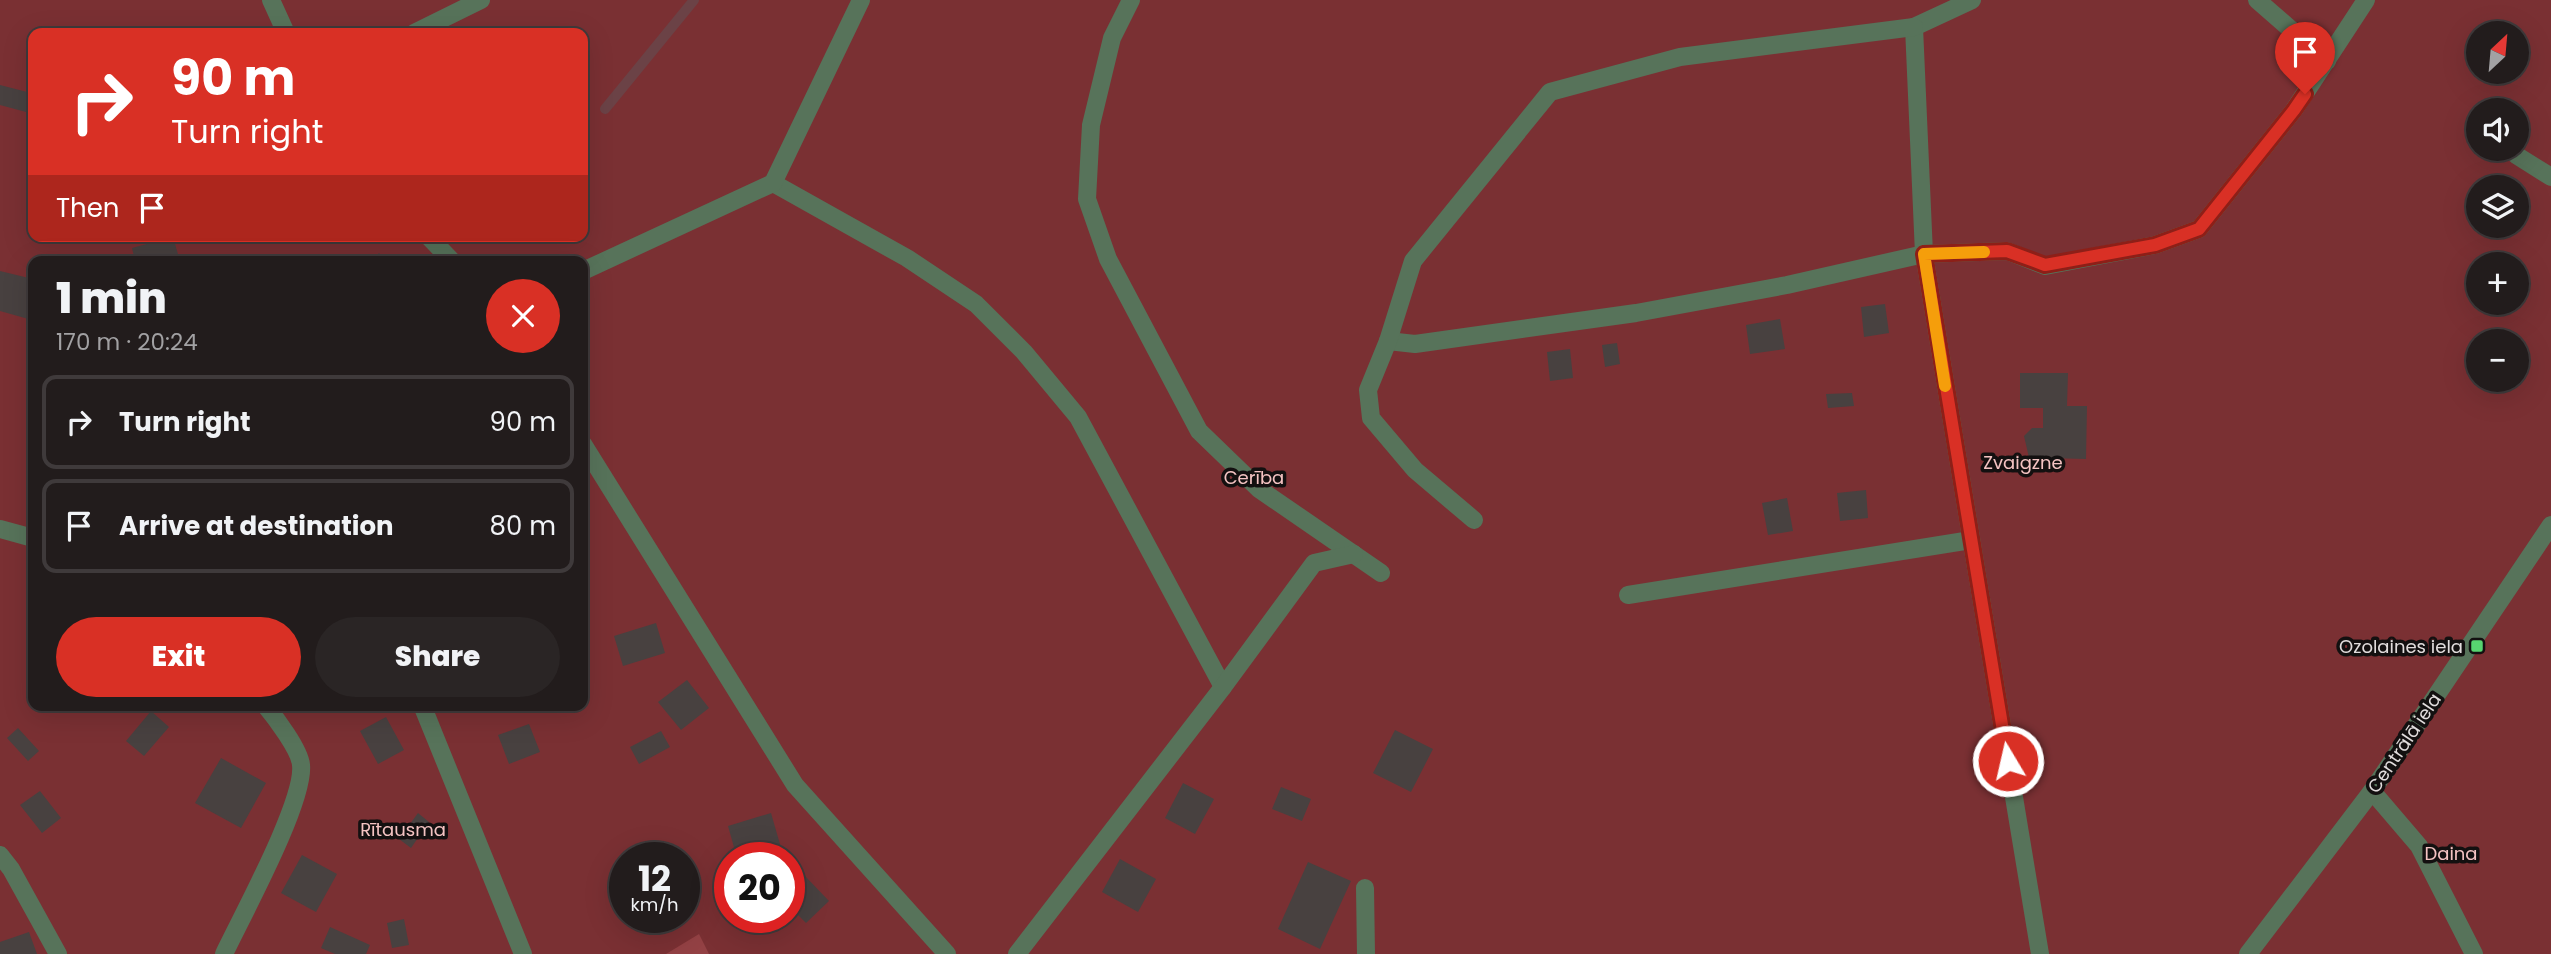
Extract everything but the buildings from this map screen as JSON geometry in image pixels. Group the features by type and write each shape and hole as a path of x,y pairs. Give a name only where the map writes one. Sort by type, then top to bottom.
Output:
{"street":[{"path":"271,0 284,28"},
{"path":"424,28 481,0"},
{"path":"588,269 773,183 862,0"},
{"path":"1131,0 1112,38 1091,125 1087,199 1108,259 1199,432 1259,489 1381,573"},
{"path":"1474,520 1415,470 1371,418 1368,390 1388,341 1413,261 1550,92 1679,57 1914,27 1972,0"},
{"path":"2257,0 2327,61"},
{"path":"1388,341 1415,344 1636,313 1787,285 1924,254 2007,251 2045,265 2155,245 2199,229 2294,110 2366,0"},
{"path":"1914,27 1924,254 2040,954"},
{"path":"2526,161 2551,177"},
{"path":"773,183 907,258 976,304 1024,352 1078,416 1223,687"},
{"path":"434,242 447,256"},
{"path":"588,452 795,785 947,954"},
{"name":"Centrālā iela","path":"2248,954 2372,791 2551,525"},
{"path":"0,529 28,537"},
{"path":"1628,595 1971,540"},
{"path":"1017,954 1223,687 1314,562 1353,554"},
{"path":"224,954 279,840 297,792 301,764 286,733 270,711"},
{"path":"424,711 523,954"},
{"path":"2372,791 2419,846 2474,954"},
{"path":"0,855 12,869 58,954"},
{"path":"1365,888 1366,954"}],"green space":[{"name":"Cerība","path":"0,0 2551,0 2551,954 0,954"}],"shaded area":[{"path":"699,934 709,954 666,954"}],"waterway":[{"path":"605,109 694,0"}],"slow traffic":[{"path":"1945,386 1924,254 1984,252"}],"place":[{"name":"Ozolaines iela","path":"2477,646"}],"route":[{"path":"2008,761 1924,254 2007,251 2045,265 2155,245 2199,229 2305,94"}],"park label":[{"name":"Zvaigzne","path":"2023,462"},
{"name":"Rītausma","path":"403,829"},
{"name":"Daina","path":"2451,853"}]}
